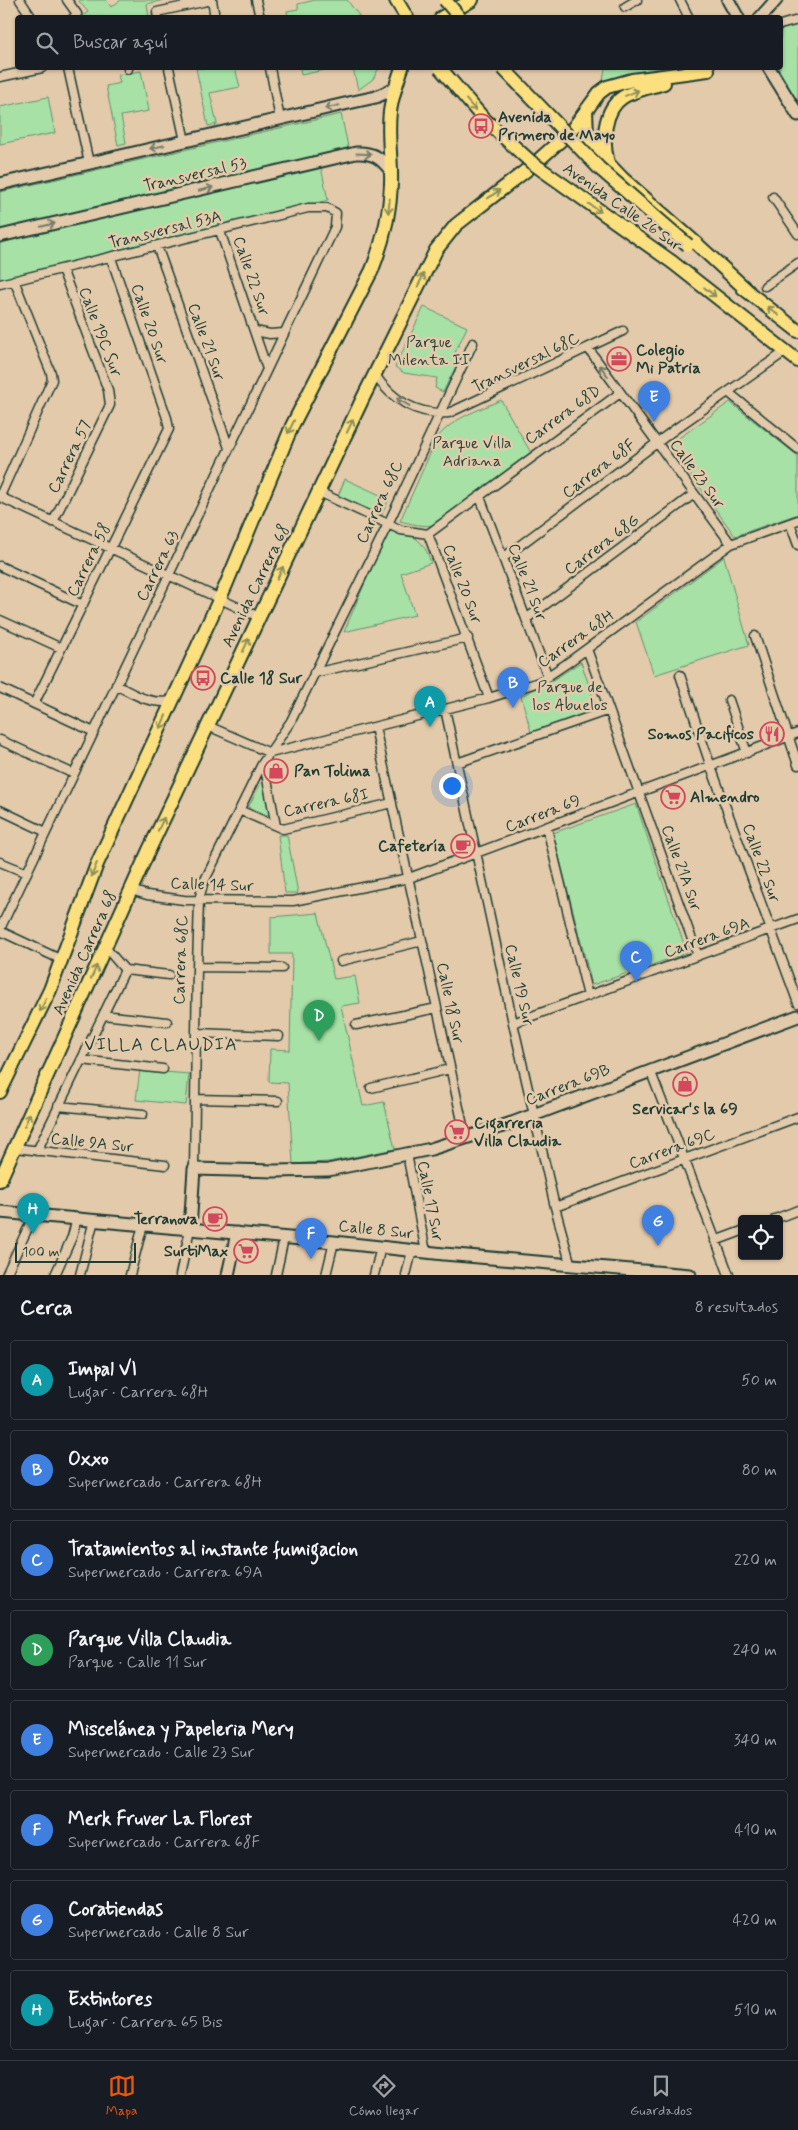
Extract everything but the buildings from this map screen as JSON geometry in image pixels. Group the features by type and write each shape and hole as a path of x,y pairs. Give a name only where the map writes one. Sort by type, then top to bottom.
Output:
{"main road":[{"path":"388,0 396,15"},
{"path":"396,0 405,15"},
{"path":"445,0 458,15"},
{"path":"446,15 472,0"},
{"name":"Avenida Carrera 68","path":"0,1092 50,990 97,864 220,599 292,426 372,270 386,226 391,171 390,113 395,88 401,70"},
{"name":"Avenida Calle 26 Sur","path":"442,70 482,118 531,162 672,262 798,361"},
{"name":"Avenida Calle 26 Sur","path":"505,70 599,168 688,245 798,331"},
{"name":"Avenida Carrera 68","path":"0,1180 131,890 259,617 436,250 447,234 475,209 533,165 570,131 599,93 607,87 619,83 706,70"},
{"path":"609,165 605,148 606,132 610,114 621,98 637,91 710,70"},
{"path":"586,110 587,135 609,165 749,292"}],"street":[{"path":"20,0 30,15"},
{"path":"67,0 74,15"},
{"path":"157,15 212,0 214,15"},
{"path":"256,0 259,15"},
{"path":"625,8 637,0"},
{"path":"680,0 688,15"},
{"path":"728,0 736,15"},
{"path":"763,15 776,0"},
{"path":"783,24 798,20"},
{"path":"0,77 33,70"},
{"path":"68,70 89,163"},
{"path":"169,70 184,141"},
{"path":"270,70 280,119"},
{"path":"770,70 798,116"},
{"path":"0,184 376,97 395,88"},
{"name":"Transversal 53","path":"0,236 356,153 376,156 391,171"},
{"path":"773,197 798,234"},
{"name":"Transversal 53A","path":"0,284 308,208 327,208 336,213"},
{"name":"Carrera 63","path":"0,930 335,227 336,213"},
{"name":"Calle 22 Sur","path":"220,231 267,369"},
{"name":"Calle 21 Sur","path":"157,246 229,448"},
{"name":"Calle 20 Sur","path":"111,258 167,418 169,429"},
{"path":"766,286 798,263"},
{"name":"Calle 19C Sur","path":"62,269 108,390 110,405"},
{"path":"14,280 51,373 52,380 0,496 259,617"},
{"name":"Calle 22 Sur","path":"255,331 270,334 284,333"},
{"name":"Transversal 68C","path":"440,414 455,412 622,332"},
{"name":"Carrera 68C","path":"180,1275 190,1229 194,1169 199,900 203,884 264,762 291,721 388,524 473,343"},
{"name":"Calle 23 Sur","path":"588,348 731,544"},
{"name":"Carrera 68F","path":"503,558 657,443 786,351"},
{"path":"375,374 398,400 419,410 440,414"},
{"path":"728,392 798,449"},
{"name":"Carrera 68D","path":"428,534 620,393"},
{"name":"Carrera 57","path":"53,522 110,405"},
{"name":"Carrera 58","path":"34,704 169,429"},
{"name":"Calle 20 Sur","path":"319,492 388,524 409,532 428,534 489,698"},
{"name":"Carrera 68G","path":"526,619 694,494"},
{"name":"Calle 21 Sur","path":"480,496 548,677"},
{"name":"Carrera 68H","path":"270,753 489,698 530,685 548,677 731,544 798,520"},
{"path":"790,522 798,545"},
{"path":"0,566 83,605"},
{"path":"0,620 62,648"},
{"path":"755,636 798,765"},
{"path":"314,673 468,638"},
{"name":"Calle 21A Sur","path":"587,649 698,956"},
{"name":"Calle 22 Sur","path":"680,675 711,767 798,1003"},
{"path":"116,685 152,702 173,701"},
{"path":"0,688 94,732"},
{"path":"729,700 747,753"},
{"name":"Calle 19 Sur","path":"445,709 513,1023 555,1207 571,1266"},
{"path":"456,763 609,710"},
{"path":"208,726 270,753"},
{"name":"Calle 18 Sur","path":"375,727 466,1139"},
{"name":"Carrera 69","path":"292,901 408,878 711,767 798,733"},
{"path":"0,740 74,774"},
{"path":"264,762 276,826"},
{"name":"Carrera 68I","path":"239,810 283,829 392,803"},
{"path":"0,810 46,832"},
{"path":"546,828 588,996"},
{"path":"0,862 27,873"},
{"name":"Calle 14 Sur","path":"131,890 156,897 199,900 292,901"},
{"name":"Carrera 69A","path":"513,1023 798,919"},
{"path":"0,930 62,960"},
{"path":"341,960 422,941"},
{"path":"105,947 125,970 169,975"},
{"path":"197,967 282,968"},
{"path":"37,1150 125,970"},
{"path":"356,1025 437,1008"},
{"path":"103,1015 167,1022"},
{"name":"Carrera 69B","path":"194,1169 320,1170 406,1154 466,1139 798,1016"},
{"path":"196,1033 280,1036"},
{"path":"81,1060 163,1069"},
{"path":"371,1088 450,1069"},
{"path":"650,1070 729,1275"},
{"path":"195,1099 278,1101"},
{"path":"58,1106 143,1114"},
{"name":"Carrera 69C","path":"555,1207 798,1117"},
{"name":"Calle 9A Sur","path":"15,1148 165,1165"},
{"name":"Calle 17 Sur","path":"406,1154 426,1252"},
{"path":"783,1216 798,1210"},
{"name":"Calle 8 Sur","path":"0,1212 334,1242 638,1273 690,1275"},
{"path":"6,1275 34,1214"},
{"path":"55,1275 72,1237 77,1218"},
{"path":"80,1275 94,1220"},
{"path":"130,1275 142,1225"},
{"path":"715,1241 738,1232"},
{"path":"228,1275 236,1233"},
{"path":"276,1275 284,1238"},
{"path":"326,1275 334,1242"},
{"path":"374,1275 381,1247"},
{"path":"406,1275 412,1251"}],"green space":[{"path":"78,0 106,0 111,7 121,0 164,0 147,4 149,15 84,15 88,12"},
{"path":"315,0 347,0 358,15 288,15 287,11 298,9 298,4"},
{"path":"798,22 798,103 779,70 783,70 783,26"},
{"path":"196,70 236,70 240,87 210,93 217,124 208,126"},
{"path":"300,70 325,70 301,75"},
{"path":"353,70 378,70 373,79 358,90"},
{"path":"605,70 672,70 624,75 603,81"},
{"path":"141,71 149,111 121,116 126,143 118,145 106,86 120,83 118,75"},
{"path":"48,97 55,133 0,144 0,107"},
{"path":"341,114 349,151 0,231 0,192"},
{"path":"321,167 328,200 0,281 0,241"},
{"name":"Parque Milenta II","path":"424,307 467,327 454,355 460,358 443,392 435,388 437,378 404,373 395,367"},
{"name":"Parque Villa Adriana","path":"501,400 531,453 435,525 413,524 400,521 437,438 458,420"},
{"path":"730,402 798,456 798,514 735,536 669,445"},
{"path":"345,479 389,499 381,516 338,496"},
{"path":"389,531 405,534 417,539 425,549 431,563 401,573 415,615 344,632 386,533"},
{"path":"724,557 749,645 654,675 636,622"},
{"name":"Parque de los Abuelos","path":"581,662 597,709 531,732 521,696 553,680"},
{"path":"263,780 270,816 248,807"},
{"path":"636,804 687,953 592,985 553,833"},
{"path":"278,835 287,835 298,893 285,893"},
{"path":"318,913 334,979 355,976 360,1003 341,1006 363,1106 384,1102 395,1149 328,1162 293,1164 288,1083 269,1082 270,1049 290,1050 292,954 271,954 271,917"},
{"path":"140,1070 189,1074 186,1105 136,1100"}],"place":[{"name":"Avenida Primero de Mayo","path":"481,126"},
{"name":"Colegio Mi Patria","path":"619,359"},
{"name":"Miscelánea y Papeleria Mery","path":"654,422"},
{"name":"Calle 18 Sur","path":"203,678"},
{"name":"Oxxo","path":"513,708"},
{"name":"Impal VI","path":"430,727"},
{"name":"Somos Pacificos","path":"772,734"},
{"name":"Pan Tolima","path":"276,771"},
{"name":"Almendro","path":"673,797"},
{"name":"Cafetería","path":"463,846"},
{"name":"Tratamientos al instante fumigacion","path":"636,982"},
{"name":"Parque Villa Claudia","path":"319,1041"},
{"name":"Servicar's la 69","path":"685,1084"},
{"name":"Cigarreria Villa Claudia","path":"457,1132"},
{"name":"Terranova","path":"215,1219"},
{"name":"Extintores","path":"33,1234"},
{"name":"Coratiendas","path":"658,1246"},
{"name":"SurtiMax","path":"246,1251"},
{"name":"Merk Fruver La Florest","path":"311,1259"}],"district":[{"name":"VILLA CLAUDIA","path":"161,1045"}]}
